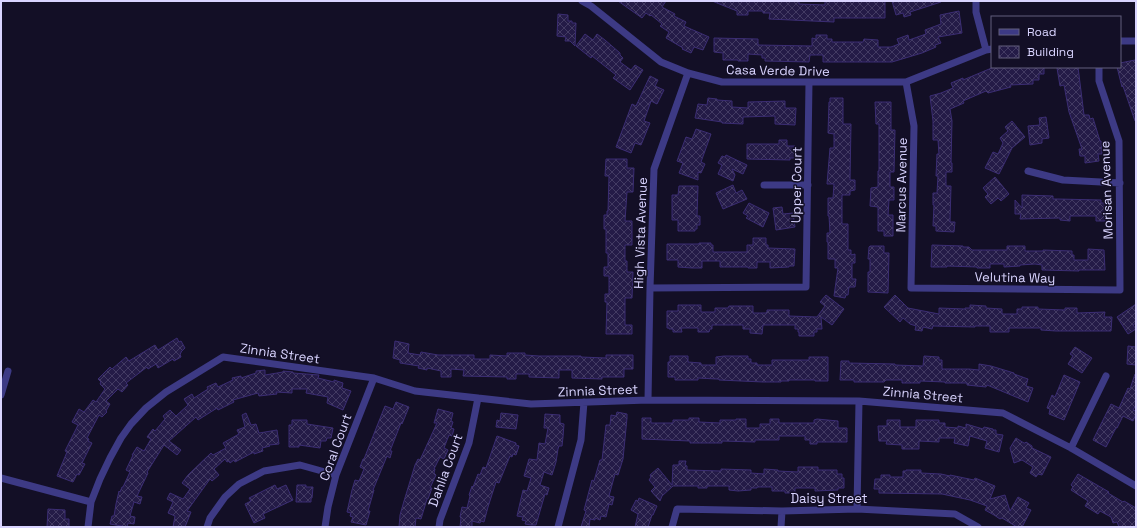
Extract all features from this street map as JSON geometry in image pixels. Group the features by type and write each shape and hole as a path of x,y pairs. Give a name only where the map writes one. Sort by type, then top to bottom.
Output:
{"street":[{"name":"Casa Verde Drive","path":"582,1 592,3 660,62 688,73 722,82 906,82 989,49"},
{"path":"976,1 976,12 989,49"},
{"path":"1121,41 1136,41"},
{"name":"Morisan Avenue","path":"1099,68 1099,81 1119,141 1120,290"},
{"name":"High Vista Avenue","path":"648,400 654,170 688,73"},
{"name":"Upper Court","path":"650,288 806,288 809,82"},
{"name":"Marcus Avenue","path":"906,82 914,126 911,288"},
{"path":"1028,170 1063,180 1120,183"},
{"path":"764,185 808,186"},
{"name":"Velutina Way","path":"911,288 1120,290"},
{"name":"Zinnia Street","path":"88,527 91,502 100,480 121,438 131,424 146,408 166,392 223,358 374,378 415,392 531,404 648,400 859,402 1003,413 1072,448 1136,486"},
{"path":"1,395 8,371"},
{"path":"1072,448 1106,376"},
{"name":"Coral Court","path":"325,527 328,507 336,475 374,378"},
{"name":"Dahlia Court","path":"439,527 440,520 469,443 478,398"},
{"path":"558,527 581,440 584,402"},
{"path":"857,509 859,402"},
{"path":"207,527 210,518 225,497 240,484 264,471 300,465 336,475"},
{"path":"1,478 91,502"},
{"name":"Daisy Street","path":"672,527 677,509 782,511 857,509 955,514 978,527"},
{"path":"781,527 782,511"}],"building":[{"path":"618,1 666,1 662,7 675,14 674,16 686,22 684,26 709,37 703,50 694,47 691,53 682,49 683,48 666,38 669,32 660,26 662,24 651,15 650,16 646,13 642,18"},
{"path":"712,1 799,1 799,4 825,5 825,1 885,1 885,18 834,18 834,22 769,19 770,13 763,13 763,11 748,11 748,15 737,15 737,11"},
{"path":"892,1 941,2 910,12 911,15 904,17 903,13 896,15"},
{"path":"959,11 962,33 938,37 941,43 935,45 936,47 892,62 823,62 823,55 810,55 809,62 765,61 765,58 762,58 762,55 748,54 748,61 738,61 723,60 723,53 714,52 714,38 758,39 758,45 812,46 812,38 816,39 816,35 827,35 827,39 832,39 832,42 863,42 864,39 878,40 878,47 891,47 899,44 897,39 908,35 909,40 926,34 925,30 941,24 940,15"},
{"path":"558,14 568,15 568,21 576,23 575,46 570,41 565,41 566,37 557,36"},
{"path":"585,34 593,40 597,34 605,40 620,53 623,58 620,62 631,70 635,65 643,70 630,90 613,78 616,75 592,56 591,58 576,46"},
{"path":"1135,60 1135,121 1123,86 1122,87 1117,68 1121,68 1121,63"},
{"path":"992,68 1044,68 1044,74 1039,74 1039,80 1033,80 1033,84 1010,85 1011,87 988,93 986,91 963,101 964,103 950,109 952,121 952,172 946,172 946,186 951,186 950,222 955,222 954,232 936,231 936,226 933,226 933,193 937,193 937,154 939,154 938,140 933,140 933,121 930,96 953,88 951,83 963,78 963,80"},
{"path":"1057,68 1078,68 1084,115 1089,115 1090,119 1093,118 1101,141 1102,154 1098,154 1099,161 1085,163 1085,156 1080,156 1079,149 1082,149 1069,112 1064,85 1060,86"},
{"path":"650,76 658,80 655,86 664,90 657,104 651,101 644,121 650,123 641,145 635,143 631,153 616,147 632,104 636,106"},
{"path":"708,98 732,101 732,107 748,108 748,102 785,101 785,108 796,108 795,125 775,124 775,116 743,117 743,124 722,123 695,118 698,104 707,105"},
{"path":"830,98 843,98 843,124 851,124 850,180 855,180 855,190 850,191 850,195 842,195 842,224 848,224 848,250 851,250 851,255 855,254 855,263 852,263 852,279 856,279 855,287 849,287 848,295 846,295 845,298 834,296 838,268 835,268 835,259 828,259 827,233 830,233 828,198 833,198 834,184 827,184 830,148 834,148 834,134 828,133"},
{"path":"875,102 891,102 891,130 895,130 894,172 890,172 890,187 894,187 894,200 889,200 888,215 893,215 893,236 884,236 884,231 878,231 878,207 870,206 871,188 878,187 879,171 879,124 876,124"},
{"path":"1046,117 1049,138 1042,139 1042,143 1030,145 1028,126 1040,125 1039,118"},
{"path":"1012,121 1025,137 1012,148 999,174 985,168 993,152 998,154 1003,143 1000,138 1008,131 1005,127"},
{"path":"696,129 711,134 701,162 705,164 701,173 698,172 698,180 679,173 683,163 677,161 686,137 692,139"},
{"path":"779,140 787,140 787,146 795,146 795,158 790,158 790,160 747,159 747,144 779,144"},
{"path":"726,155 747,165 743,174 732,169 735,175 733,181 718,174 722,165 718,163 722,156 725,157"},
{"path":"606,159 627,159 627,168 634,168 633,192 627,192 625,221 632,221 632,245 625,245 627,272 633,272 632,298 625,298 625,325 632,325 632,334 606,334 607,302 605,302 605,294 609,294 609,276 604,276 604,267 608,267 608,253 606,253 606,229 604,229 604,215 607,215 608,211 609,176 605,176"},
{"path":"995,177 1009,194 1001,201 998,198 991,204 985,197 988,194 983,188"},
{"path":"733,185 736,193 742,190 747,199 723,209 716,193"},
{"path":"679,186 698,186 697,216 700,216 700,225 697,225 697,229 695,229 695,231 678,231 678,220 672,220 672,195 678,195"},
{"path":"1022,195 1053,196 1053,199 1101,200 1101,203 1106,203 1105,221 1096,221 1096,216 1070,216 1070,221 1060,220 1060,218 1020,219 1021,214 1015,214 1015,200 1022,208"},
{"path":"749,203 769,213 763,227 746,218 748,216 743,213"},
{"path":"782,207 783,214 793,213 795,227 776,230 773,208"},
{"path":"753,238 766,238 766,245 768,245 768,248 795,249 794,266 770,268 770,262 757,262 757,268 720,267 720,261 702,261 702,268 692,268 678,267 678,260 667,260 667,244 711,243 711,245 713,245 713,252 747,252 747,245 753,245"},
{"path":"932,245 963,246 969,247 972,250 1007,250 1007,246 1025,246 1025,251 1072,251 1074,260 1088,260 1088,249 1104,250 1105,270 1042,270 1042,265 1035,264 1004,267 1004,264 990,264 990,268 947,266 931,267"},
{"path":"870,246 884,246 884,253 889,253 888,293 868,292 868,272 870,272 870,259 868,259"},
{"path":"826,295 844,309 832,325 821,317 822,329 817,329 817,332 814,332 814,336 799,336 798,329 795,329 795,325 763,325 762,334 750,333 750,329 743,329 743,325 712,325 712,329 710,329 709,332 698,332 698,328 681,328 682,332 673,332 673,329 667,328 667,311 678,311 678,305 701,305 701,312 715,312 715,308 728,308 729,306 753,306 753,313 766,313 767,310 789,310 789,316 817,317 825,306 820,302"},
{"path":"895,295 908,308 939,314 939,308 965,309 970,308 970,305 1002,309 1002,314 1017,314 1017,309 1022,309 1022,307 1065,310 1065,308 1077,308 1077,313 1105,312 1104,317 1112,317 1111,331 1056,331 1041,330 1041,328 1009,328 1009,332 990,332 990,326 933,326 932,329 923,327 922,331 915,330 916,326 910,324 903,318 900,322 884,307"},
{"path":"1136,304 1136,323 1133,325 1136,329 1128,334 1117,317"},
{"path":"177,338 179,342 181,341 185,348 180,354 181,357 174,361 173,359 158,368 156,364 148,369 147,367 126,383 128,385 122,392 118,389 106,401 110,404 106,411 107,412 102,417 99,415 87,438 89,439 88,441 92,443 82,463 85,464 73,482 57,476 67,452 65,451 78,425 72,422 79,409 84,412 93,400 96,402 105,389 100,384 101,382 98,379 110,367 112,369 126,357 129,361 155,345 158,350"},
{"path":"395,341 409,344 408,353 420,355 421,352 438,355 474,355 474,359 490,359 490,355 507,356 507,353 525,353 525,355 539,356 581,356 606,358 606,355 633,355 633,369 624,369 624,377 602,377 602,379 572,378 572,370 559,370 559,378 529,377 529,374 516,374 516,379 507,379 507,377 463,376 464,370 451,369 451,377 441,377 441,371 418,368 419,366 400,363 400,360 393,358"},
{"path":"1128,346 1136,347 1136,365 1127,364"},
{"path":"1075,347 1092,358 1082,373 1068,364 1073,356 1070,354"},
{"path":"670,356 688,356 688,362 701,363 701,365 716,365 716,357 724,356 748,356 748,359 751,359 751,363 757,363 757,365 772,365 772,360 809,360 809,357 828,357 828,381 789,380 781,382 763,382 698,378 698,380 675,380 675,377 668,377 668,362 670,362"},
{"path":"924,356 939,357 939,360 942,360 942,369 979,370 979,364 1014,373 1028,379 1026,386 1033,388 1028,402 987,385 986,387 967,385 967,383 920,381 920,383 902,383 902,380 886,380 884,382 854,382 854,380 840,380 841,361 849,361 849,363 923,366"},
{"path":"265,370 265,375 283,371 319,375 318,378 343,383 342,388 351,391 343,410 327,403 328,397 306,393 307,389 292,389 292,393 276,392 277,394 259,396 258,393 233,400 234,402 218,410 217,408 198,420 196,417 169,441 181,450 177,455 164,445 147,472 148,473 137,496 142,497 140,504 134,502 130,516 135,517 134,524 128,523 127,527 110,524 112,516 114,516 119,491 120,492 123,487 130,472 126,470 132,455 137,447 144,451 151,439 147,437 153,429 155,431 165,419 163,416 170,410 176,416 188,405 184,399 192,394 194,398 208,389 207,387 216,383 218,387 233,380 232,378 241,376 241,378 256,373 256,371"},
{"path":"1135,374 1136,405 1133,410 1136,411 1136,414 1133,421 1123,416 1106,447 1093,440 1111,404 1119,408 1128,388 1130,389"},
{"path":"1064,375 1080,382 1064,420 1049,414 1050,409 1047,408 1052,395 1055,397"},
{"path":"396,402 409,407 390,451 392,451 390,458 387,456 373,490 366,525 351,522 353,517 350,516 351,513 347,512 355,480 359,481 364,469 360,467 385,406 393,409"},
{"path":"438,409 453,413 451,428 454,429 452,436 449,435 444,448 448,450 444,459 440,457 434,469 434,473 436,475 430,488 432,488 421,519 416,518 415,527 399,527 400,515 415,465 418,459 420,460 437,423 434,423"},
{"path":"617,412 627,414 627,418 623,459 618,475 615,474 609,496 614,497 612,505 609,504 606,517 601,516 600,520 595,518 595,520 590,519 589,527 581,527 586,511 584,510 592,480 594,481 600,460 602,460 606,425 610,425 611,415 616,416"},
{"path":"246,413 251,425 256,424 259,433 277,430 279,444 269,445 270,446 262,448 263,451 254,454 254,452 235,462 234,460 230,463 225,459 214,469 219,475 212,481 210,479 187,511 191,512 185,527 173,527 175,516 168,513 173,502 167,499 170,493 183,499 190,489 182,483 188,475 211,453 213,455 226,448 223,443 239,434 237,430 245,427 242,415"},
{"path":"501,413 518,415 516,429 496,427 497,420 500,421"},
{"path":"545,414 560,415 560,423 564,424 562,446 559,446 552,475 544,472 540,485 549,488 547,495 545,494 536,525 531,525 525,524 526,521 522,520 523,517 517,516 523,490 527,491 531,478 524,476 529,459 537,460 539,443 545,444 548,428 544,428"},
{"path":"642,418 651,418 651,423 673,423 673,420 689,420 689,418 699,418 699,422 720,423 720,420 746,419 746,428 760,428 760,424 770,424 770,419 779,419 779,423 814,423 814,420 817,419 838,421 838,428 847,428 847,442 817,442 817,444 810,444 810,440 805,440 805,436 779,436 779,440 755,440 755,442 722,441 722,443 690,443 690,441 642,439"},
{"path":"292,420 307,420 307,424 333,428 331,438 327,438 326,441 321,441 320,448 299,445 299,447 289,447 289,425 292,425"},
{"path":"887,420 900,420 900,427 916,427 916,420 939,420 939,423 945,423 945,427 958,428 958,426 966,428 966,424 983,429 984,427 993,429 996,430 996,434 1003,435 999,452 985,448 987,441 970,436 968,446 954,443 955,438 939,438 939,442 919,441 919,449 902,449 902,445 886,444 887,441 879,441 878,426 887,426"},
{"path":"497,436 516,443 516,445 519,446 516,455 513,454 512,457 510,456 499,483 496,482 484,522 481,521 480,523 472,521 472,527 460,527 462,507 467,508 472,486 473,487 478,474 480,475 483,467 486,468"},
{"path":"1016,438 1024,443 1026,442 1032,446 1032,448 1051,457 1042,475 1038,474 1036,477 1030,473 1033,467 1022,460 1014,463 1010,448"},
{"path":"679,461 686,461 685,465 687,466 687,470 751,470 751,473 764,474 764,469 798,472 798,467 818,467 818,470 837,470 837,474 842,474 842,478 844,478 844,488 838,488 838,490 815,491 815,488 795,488 795,493 785,493 785,491 772,491 772,487 757,487 751,488 751,490 738,491 729,490 729,486 707,486 707,488 698,488 698,486 673,486 662,496 660,501 651,491 655,487 649,480 651,477 650,475 658,468 672,485 673,465 679,465"},
{"path":"921,470 921,473 950,475 974,480 975,478 995,486 990,499 1005,495 1010,511 1018,497 1029,503 1026,508 1031,510 1022,527 1017,527 985,510 987,506 970,500 942,494 879,493 879,489 874,489 875,479 881,479 881,475 903,477 903,471"},
{"path":"1078,474 1123,502 1124,501 1136,508 1136,527 1119,527 1117,522 1113,523 1111,517 1100,511 1098,514 1085,506 1088,501 1071,490 1073,487 1071,485"},
{"path":"275,485 277,489 286,485 293,500 263,514 265,518 254,523 245,504 251,501 249,498"},
{"path":"297,485 313,487 311,502 296,502"},
{"path":"639,498 657,506 648,527 635,527 638,514 631,510 636,500 638,501"},
{"path":"48,509 65,510 65,519 69,519 69,527 47,527"}]}
